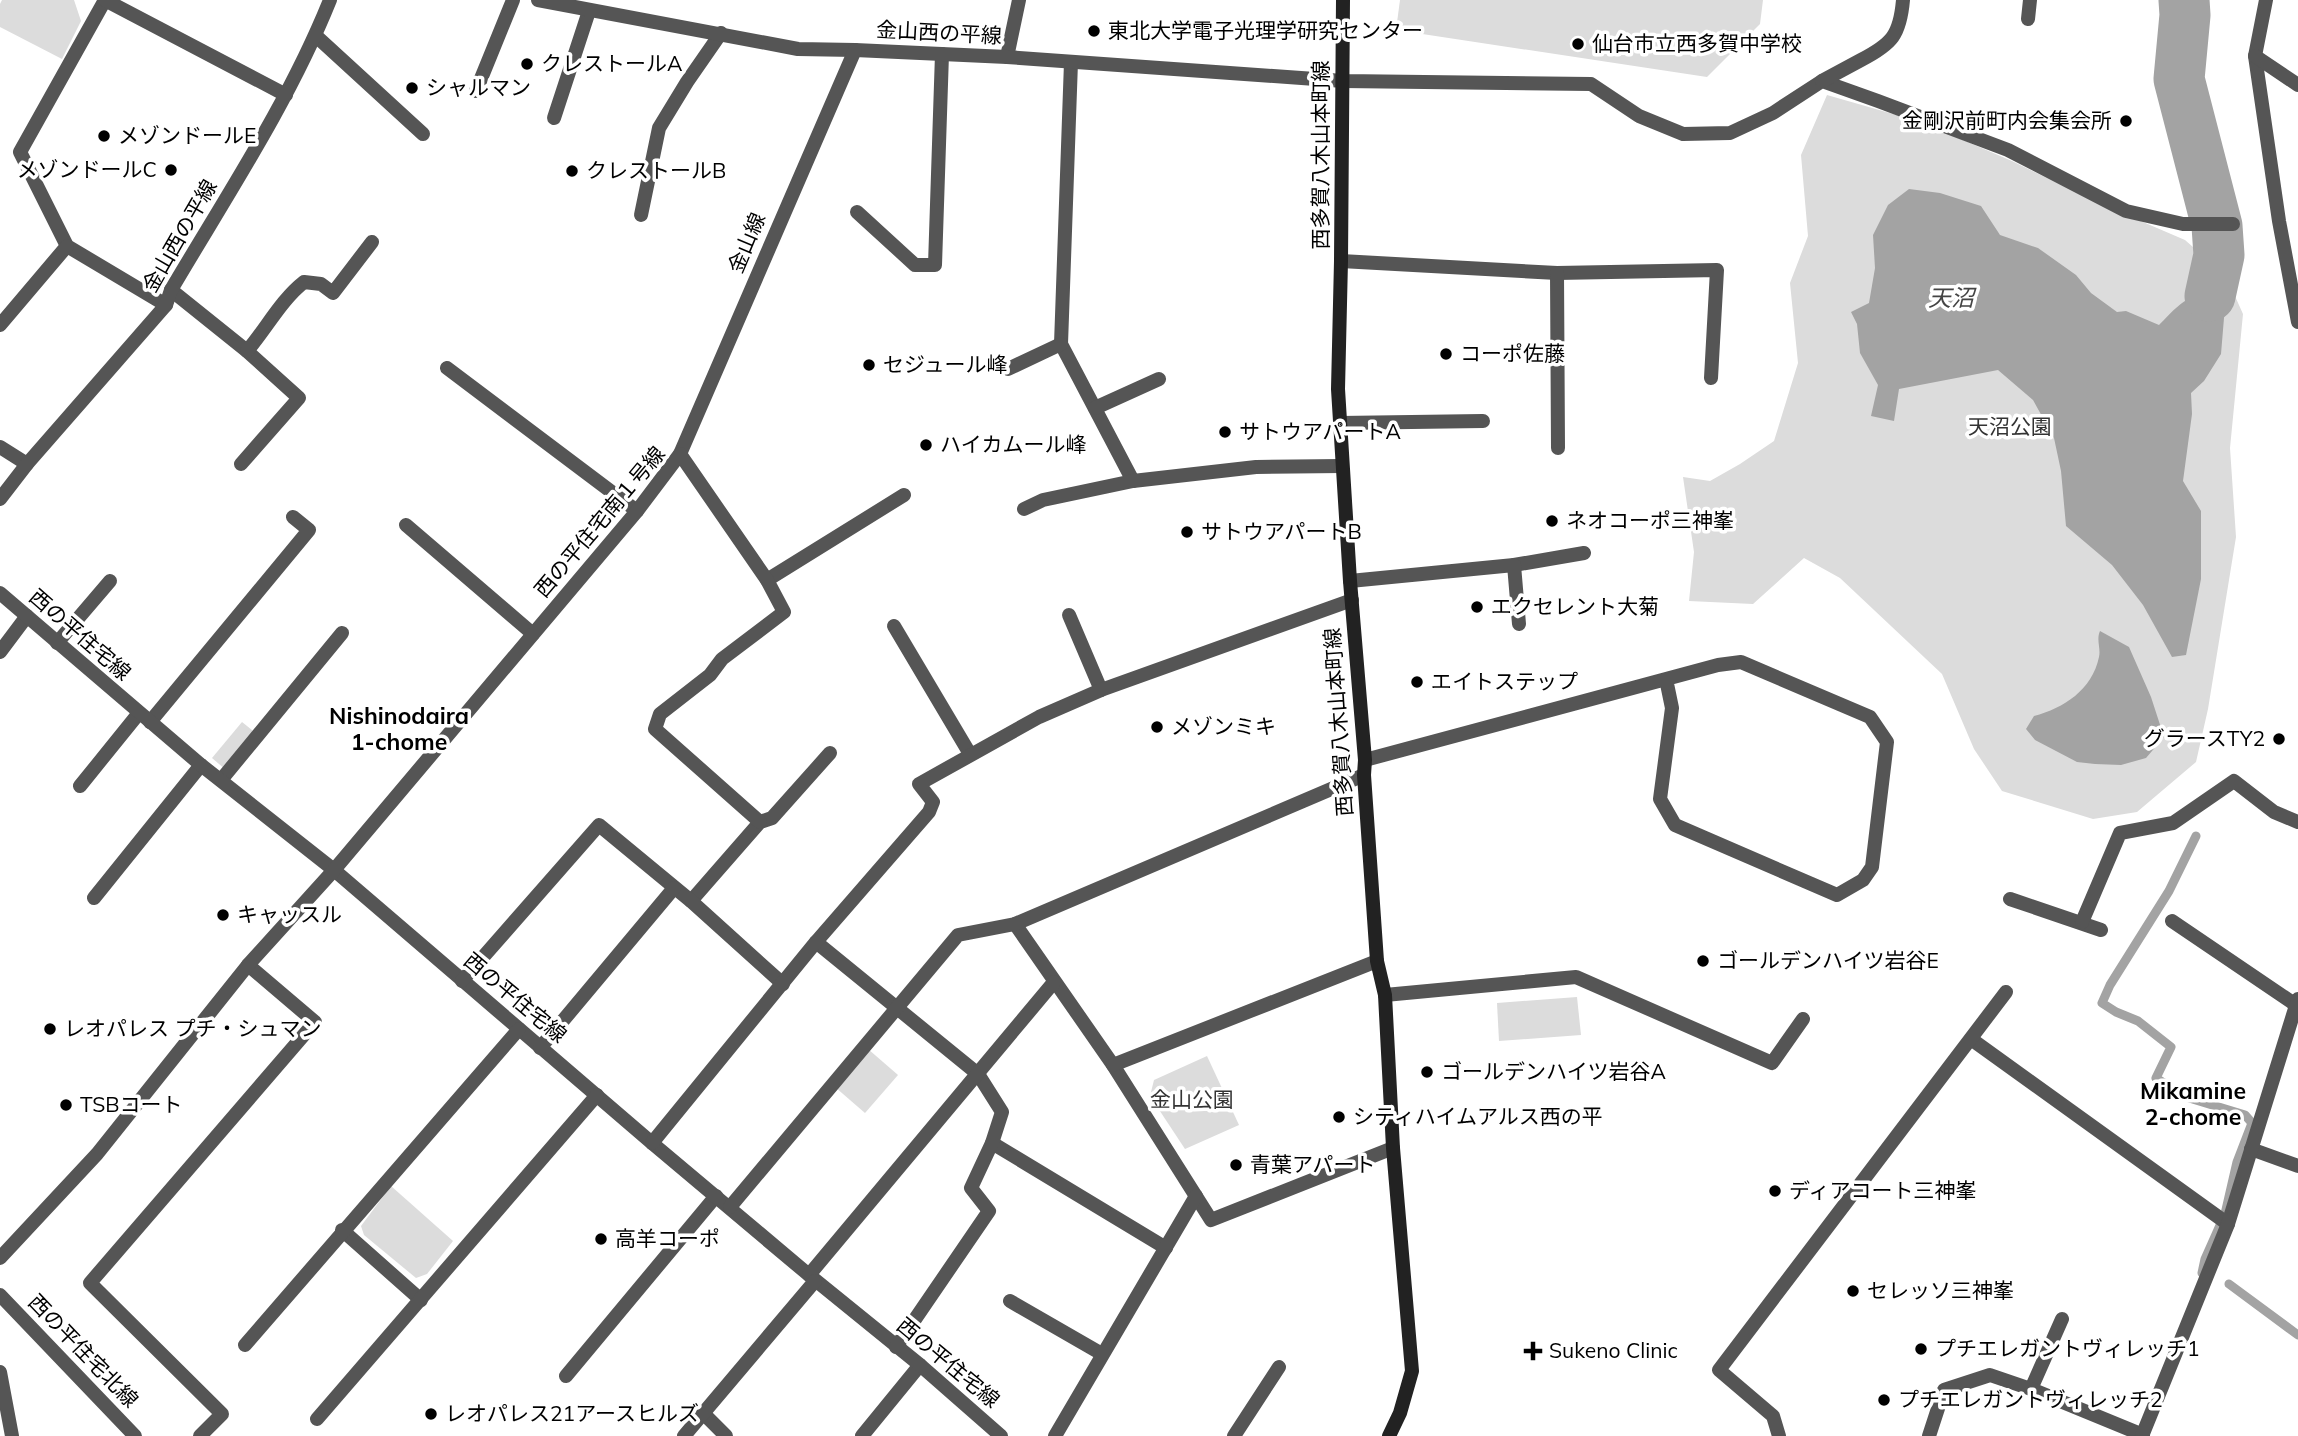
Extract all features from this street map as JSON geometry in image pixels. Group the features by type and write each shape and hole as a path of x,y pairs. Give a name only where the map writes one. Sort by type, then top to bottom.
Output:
{"street":[{"path":"166,305 67,246 20,152 105,0 286,95"},
{"name":"金山西の平線","path":"0,499 27,464 166,305 172,290 286,95 316,36 330,0"},
{"path":"475,91 513,0"},
{"name":"金山西の平線","path":"538,0 721,33 798,50 1007,57 1343,81 1591,84 1639,116 1683,134 1730,133 1773,113 1822,81 1881,51 1894,36 1901,20 1903,0"},
{"path":"1007,57 1019,0"},
{"name":"西多賀八木山本町線","path":"1343,0 1338,388 1377,961 1385,995 1393,1148 1412,1371 1400,1413 1389,1436"},
{"path":"2028,19 2030,0"},
{"path":"2266,0 2255,56 2279,221 2298,322"},
{"path":"554,118 589,11"},
{"path":"641,215 659,128 721,33"},
{"path":"316,36 423,134"},
{"name":"金山線","path":"680,454 855,50"},
{"path":"857,212 915,265 935,265 942,54"},
{"path":"2255,56 2298,85"},
{"path":"1071,62 1061,344 1132,481"},
{"path":"1822,81 2008,150 2126,211 2183,224 2233,224"},
{"path":"247,351 291,292 303,282 321,284 333,293 372,242"},
{"path":"0,324 67,246"},
{"path":"1341,261 1557,272 1717,270 1711,378"},
{"path":"1557,272 1558,448"},
{"path":"172,290 247,351 299,398 241,464"},
{"path":"1008,369 1061,344"},
{"path":"447,368 637,511"},
{"path":"1095,408 1159,379"},
{"path":"1340,423 1483,421"},
{"path":"0,447 27,464"},
{"name":"西の平住宅南１号線","path":"0,1258 97,1154 248,965 334,870 637,511 680,454 767,580 784,612 722,659 710,675 660,714 655,729 760,822"},
{"path":"1024,509 1043,500 1132,481 1256,467 1342,466"},
{"path":"767,580 904,495"},
{"path":"80,786 145,718 309,530 293,517"},
{"path":"406,525 533,634"},
{"path":"1350,581 1514,565 1584,553"},
{"path":"1514,565 1519,624"},
{"path":"57,643 110,581"},
{"name":"西の平住宅線","path":"0,593 201,765 334,870 652,1143 920,1365 998,1435"},
{"path":"652,1143 816,942 929,812 933,802 919,784 1039,717 1101,690 1352,600"},
{"path":"1069,615 1101,690"},
{"path":"0,652 27,616"},
{"path":"894,626 970,754"},
{"path":"221,780 342,633"},
{"path":"730,1207 958,935 1015,924 1364,768 1666,679 1718,665 1741,662 1870,717 1887,742 1872,866 1863,880 1837,895 1675,824 1660,799 1672,708 1666,679"},
{"path":"691,901 760,822 772,818 830,753"},
{"path":"94,898 201,765"},
{"path":"2082,922 2120,833 2173,823 2234,781 2274,812 2298,822"},
{"path":"462,981 599,825 691,901 783,984"},
{"path":"540,1048 674,888"},
{"path":"2011,899 2101,930"},
{"path":"1929,1436 1944,1390 1990,1375 2032,1388 2142,1435 2228,1224 2297,1002 2172,920"},
{"path":"1015,924 1113,1065 1211,1220 1393,1148"},
{"path":"816,942 978,1074 1002,1112 992,1143 971,1188 989,1211 896,1347"},
{"path":"1113,1065 1377,961"},
{"path":"200,1436 222,1414 90,1283 314,1022 248,965"},
{"path":"1385,995 1576,977 1772,1063 1803,1019"},
{"path":"684,1436 1054,982"},
{"path":"1779,1436 1773,1416 1719,1370 2006,992"},
{"path":"245,1345 519,1029"},
{"path":"1971,1039 2228,1224"},
{"path":"317,1419 597,1095"},
{"path":"992,1143 1166,1248"},
{"path":"2250,1149 2298,1166"},
{"path":"566,1376 716,1196"},
{"path":"1055,1436 1196,1196"},
{"path":"342,1230 421,1300"},
{"name":"西の平住宅北線","path":"0,1295 135,1436"},
{"path":"1010,1301 1102,1354"},
{"path":"2032,1388 2062,1319"},
{"path":"862,1436 920,1365"},
{"path":"1234,1436 1279,1367"},
{"path":"0,1372 12,1436"},
{"path":"703,1413 726,1436"}],"green space":[{"path":"2,0 74,0 81,21 62,59 0,27"},
{"path":"1400,0 1763,0 1760,24 1707,77 1396,30"},
{"name":"天沼公園","path":"1827,95 1921,122 2185,240 2226,276 2243,314 2230,448 2236,537 2208,709 2196,762 2137,812 2093,819 2002,791 1974,749 1942,674 1840,578 1804,558 1753,604 1689,601 1694,552 1683,477 1710,481 1774,441 1798,363 1790,283 1808,236 1801,155"},
{"path":"242,722 263,739 226,770 212,758"},
{"path":"1577,997 1581,1035 1499,1041 1497,1003"},
{"path":"868,1049 898,1075 865,1113 835,1087"},
{"name":"金山公園","path":"1207,1056 1239,1125 1185,1149 1150,1096 1154,1080"},
{"path":"391,1186 453,1241 427,1274 416,1278 364,1235 361,1226"}],"water":[{"name":"天沼","path":"1909,189 1940,193 1981,206 2000,235 2038,248 2076,275 2091,293 2117,312 2126,311 2159,325 2182,303 2196,296 2213,298 2225,306 2221,354 2204,381 2191,393 2192,414 2183,481 2201,511 2201,579 2186,655 2172,657 2143,605 2112,565 2066,526 2061,471 2054,438 2033,400 1998,370 1899,389 1894,421 1871,416 1878,385 1860,353 1857,324 1851,312 1869,303 1875,268 1873,235 1888,205"},
{"path":"2100,631 2129,647 2151,697 2164,737 2146,758 2121,765 2077,762 2035,740 2026,729 2034,716 2066,703 2090,679 2099,657"}],"waterway":[{"name":"天沼","path":"2184,0 2179,79 2217,226 2219,255 2210,296"},
{"path":"2196,836 2169,891 2110,985 2102,1003 2138,1021 2171,1047 2156,1078 2186,1097 2245,1115 2252,1123 2237,1162 2225,1214 2205,1259 2202,1273"},
{"path":"2229,1284 2298,1335"}],"place":[{"name":"東北大学電子光理学研究センター","path":"1094,31"},
{"name":"仙台市立西多賀中学校","path":"1578,44"},
{"name":"クレストールA","path":"527,64"},
{"name":"シャルマン","path":"412,88"},
{"name":"金剛沢前町内会集会所","path":"2126,121"},
{"name":"メゾンドールE","path":"104,136"},
{"name":"メゾンドールC","path":"171,170"},
{"name":"クレストールB","path":"572,171"},
{"name":"コーポ佐藤","path":"1446,354"},
{"name":"セジュール峰","path":"869,365"},
{"name":"サトウアパートA","path":"1225,432"},
{"name":"ハイカムール峰","path":"926,445"},
{"name":"ネオコーポ三神峯","path":"1552,521"},
{"name":"サトウアパートB","path":"1187,532"},
{"name":"エクセレント大菊","path":"1477,607"},
{"name":"エイトステップ","path":"1417,682"},
{"name":"メゾンミキ","path":"1157,727"},
{"name":"グラースTY2","path":"2279,739"},
{"name":"キャッスル","path":"223,915"},
{"name":"ゴールデンハイツ岩谷E","path":"1703,961"},
{"name":"レオパレス プチ・シュマン","path":"50,1029"},
{"name":"ゴールデンハイツ岩谷A","path":"1427,1072"},
{"name":"TSBコート","path":"66,1105"},
{"name":"シティハイムアルス西の平","path":"1339,1117"},
{"name":"青葉アパート","path":"1236,1165"},
{"name":"ディアコート三神峯","path":"1775,1191"},
{"name":"高羊コーポ","path":"601,1239"},
{"name":"セレッソ三神峯","path":"1853,1291"},
{"name":"プチエレガントヴィレッチ1","path":"1921,1349"},
{"name":"Sukeno Clinic","path":"1533,1351"},
{"name":"プチエレガントヴィレッチ2","path":"1884,1400"},
{"name":"レオパレス21アースヒルズ","path":"431,1414"}],"district":[{"name":"Nishinodaira 1-chome","path":"399,729"},
{"name":"Mikamine 2-chome","path":"2193,1104"}]}
